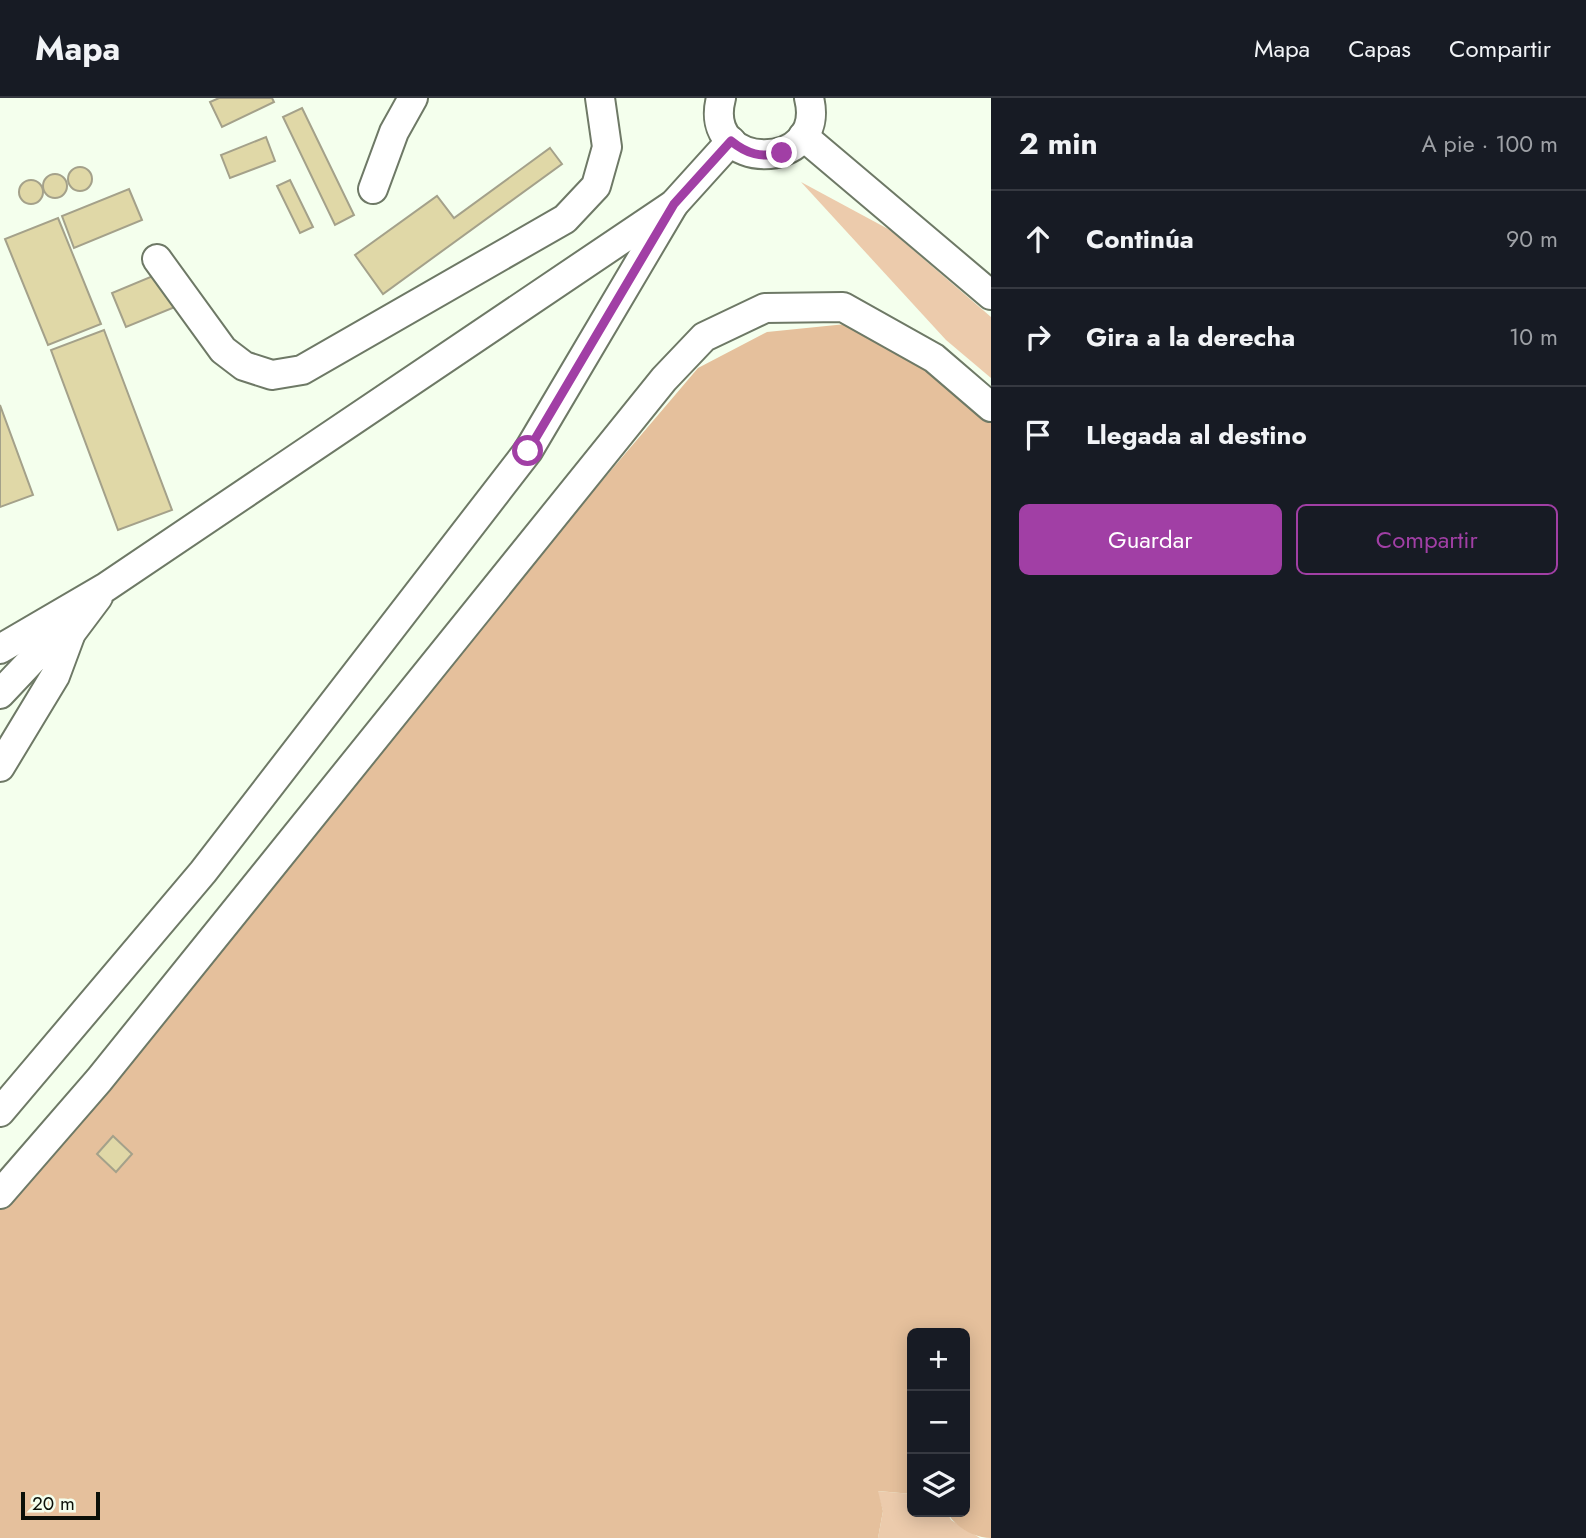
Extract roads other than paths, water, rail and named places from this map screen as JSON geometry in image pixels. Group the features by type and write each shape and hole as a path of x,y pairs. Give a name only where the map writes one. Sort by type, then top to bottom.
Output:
{"lane":[{"path":"373,189 394,132 413,98"},
{"path":"157,259 223,350 244,366 272,375 302,370 565,219 596,186 607,147 600,98"},
{"path":"712,101 731,141 742,150 768,156 782,153 803,136 810,122 809,98"},
{"path":"803,136 991,295"},
{"path":"0,1112 203,872 528,451 674,204 731,141"},
{"path":"0,649 106,587 674,204"},
{"path":"0,1194 99,1080 664,379 704,337 765,308 843,307 934,358 991,407"},
{"path":"0,767 55,676 71,633 106,587"},
{"path":"0,694 34,658 71,633"}]}
